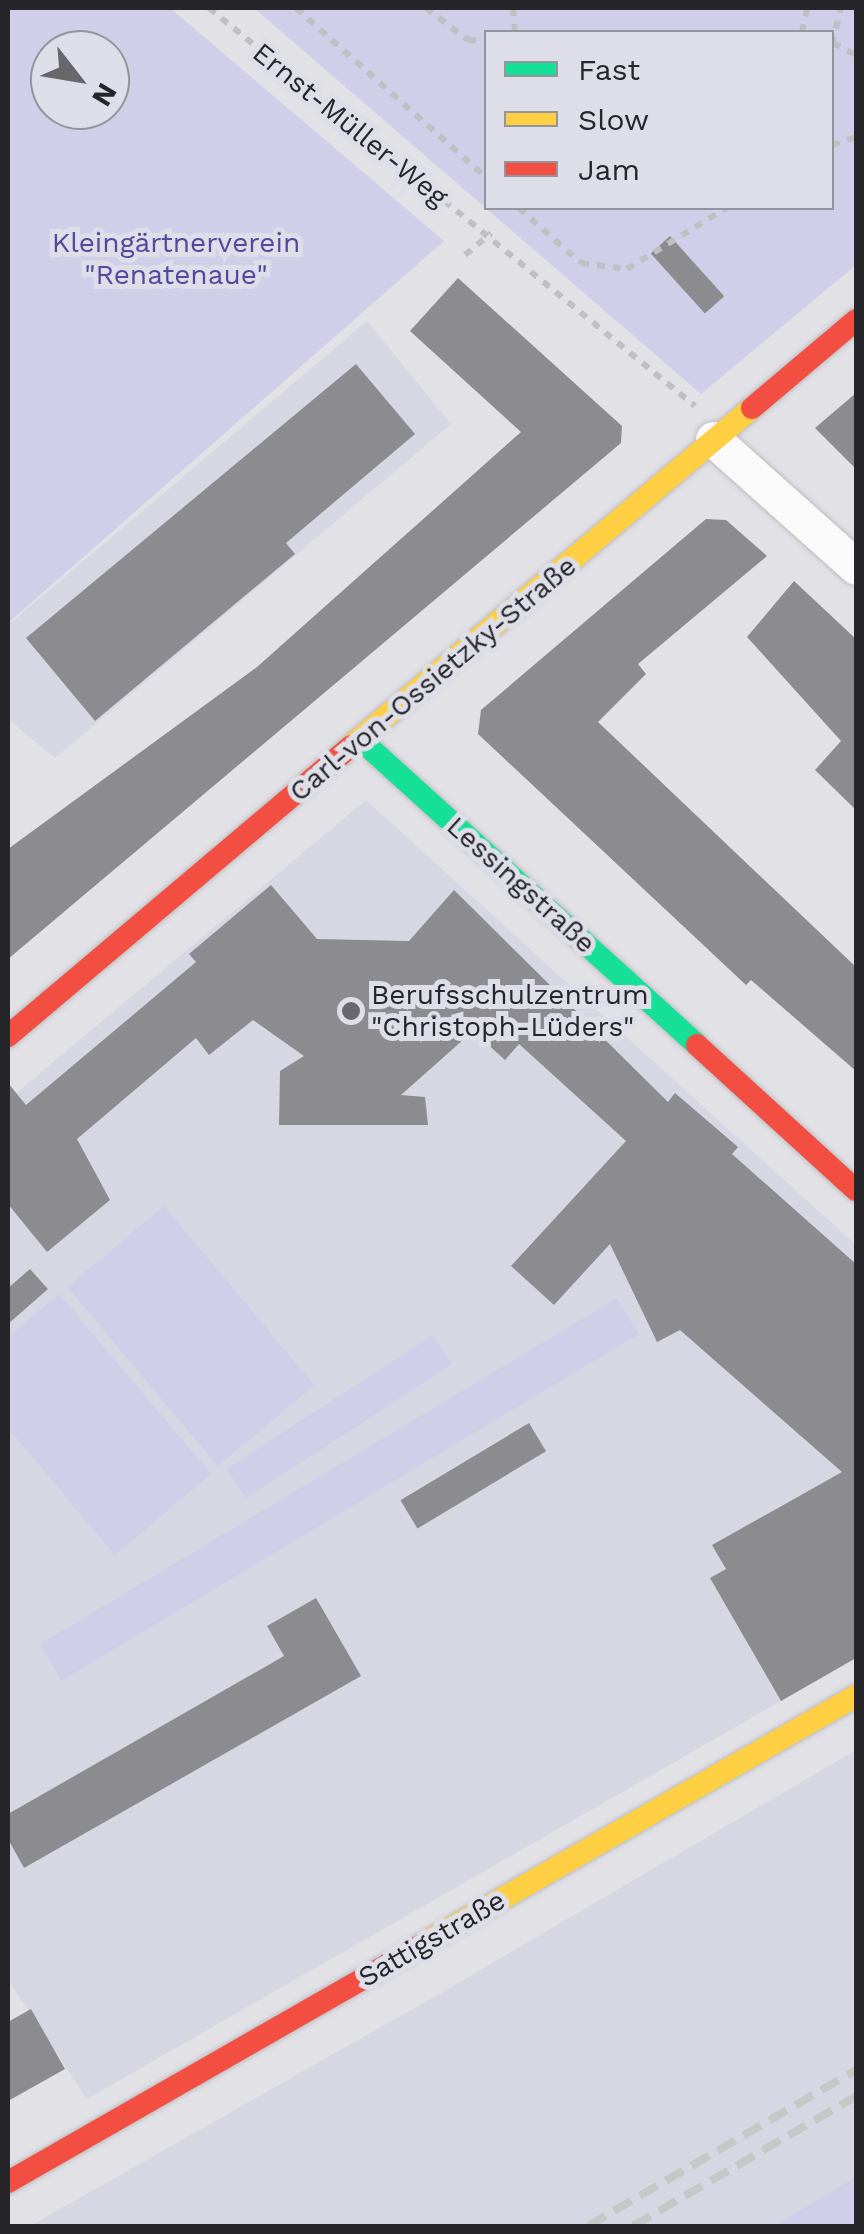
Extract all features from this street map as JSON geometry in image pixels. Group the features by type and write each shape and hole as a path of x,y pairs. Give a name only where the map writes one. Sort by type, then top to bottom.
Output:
{"street":[{"name":"Carl-von-Ossietzky-Straße","path":"8,1036 362,742 856,320"},
{"path":"713,439 856,567"},
{"name":"Lessingstraße","path":"362,742 856,1190"},
{"name":"Sattigstraße","path":"8,2182 856,1696"}],"path":[{"name":"Ernst-Müller-Weg","path":"209,8 418,188 491,232 694,404 713,439"},
{"path":"296,8 484,176"},
{"path":"426,8 468,40 484,41"},
{"path":"834,36 841,8"},
{"path":"521,210 581,264 628,269 723,210"},
{"path":"465,255 491,232"}],"shaded area":[{"path":"367,321 451,424 55,758 8,719 8,625"},
{"path":"366,800 856,1245 856,1658 87,2099 8,1980 8,1100"},
{"path":"856,1750 856,2226 30,2226 441,1993"}],"green space":[{"name":"Kleingärtnerverein \"Renatenaue\"","path":"8,8 170,8 444,241 8,623"},
{"path":"254,8 856,8 856,265 701,394 488,210 834,210 834,30 484,30 484,207"},
{"path":"164,1206 314,1385 218,1466 67,1287"},
{"path":"59,1294 211,1474 115,1555 8,1428 8,1337"},
{"path":"617,1298 639,1334 62,1681 40,1645"},
{"path":"433,1335 452,1364 246,1498 227,1469"},
{"path":"856,2177 856,2226 774,2226"}],"building":[{"path":"670,236 724,296 705,314 651,253"},
{"path":"458,278 622,426 621,443 8,959 8,849 257,667 521,432 410,331"},
{"path":"356,364 415,434 286,543 295,554 95,721 26,638"},
{"path":"856,393 856,469 815,428"},
{"path":"706,519 726,520 767,556 638,664 646,674 598,722 856,967 856,1071 751,980 746,985 478,734 481,710"},
{"path":"794,581 856,639 856,810 815,770 841,741 747,637"},
{"path":"271,885 317,939 409,941 454,890 668,1102 675,1093 738,1147 732,1154 856,1264 856,1658 781,1701 710,1578 726,1569 712,1545 842,1472 680,1330 657,1342 610,1244 554,1305 511,1266 626,1141 519,1044 505,1060 473,1031 401,1095 425,1097 428,1125 279,1125 280,1071 304,1056 253,1020 209,1055 196,1038 77,1139 110,1200 47,1252 8,1204 8,1083 26,1105 196,962 189,954"},
{"path":"30,1269 48,1289 8,1324 8,1288"},
{"path":"529,1423 546,1451 417,1529 400,1500"},
{"path":"316,1598 361,1676 24,1868 8,1839 8,1814 284,1656 267,1626"},
{"path":"31,2009 65,2069 8,2101 8,2022"}],"railway":[{"path":"588,2226 856,2070"},
{"path":"633,2226 856,2096"}],"traffic: fast":[{"path":"362,741 697,1045"}],"traffic: slow":[{"path":"351,746 752,408"},
{"path":"423,1944 856,1696"}],"traffic: jam":[{"path":"752,408 856,320"},
{"path":"8,1036 351,746"},
{"path":"697,1045 856,1190"},
{"path":"8,2182 423,1944"}],"place":[{"name":"Berufsschulzentrum \"Christoph-Lüders\"","path":"351,1011"}]}
